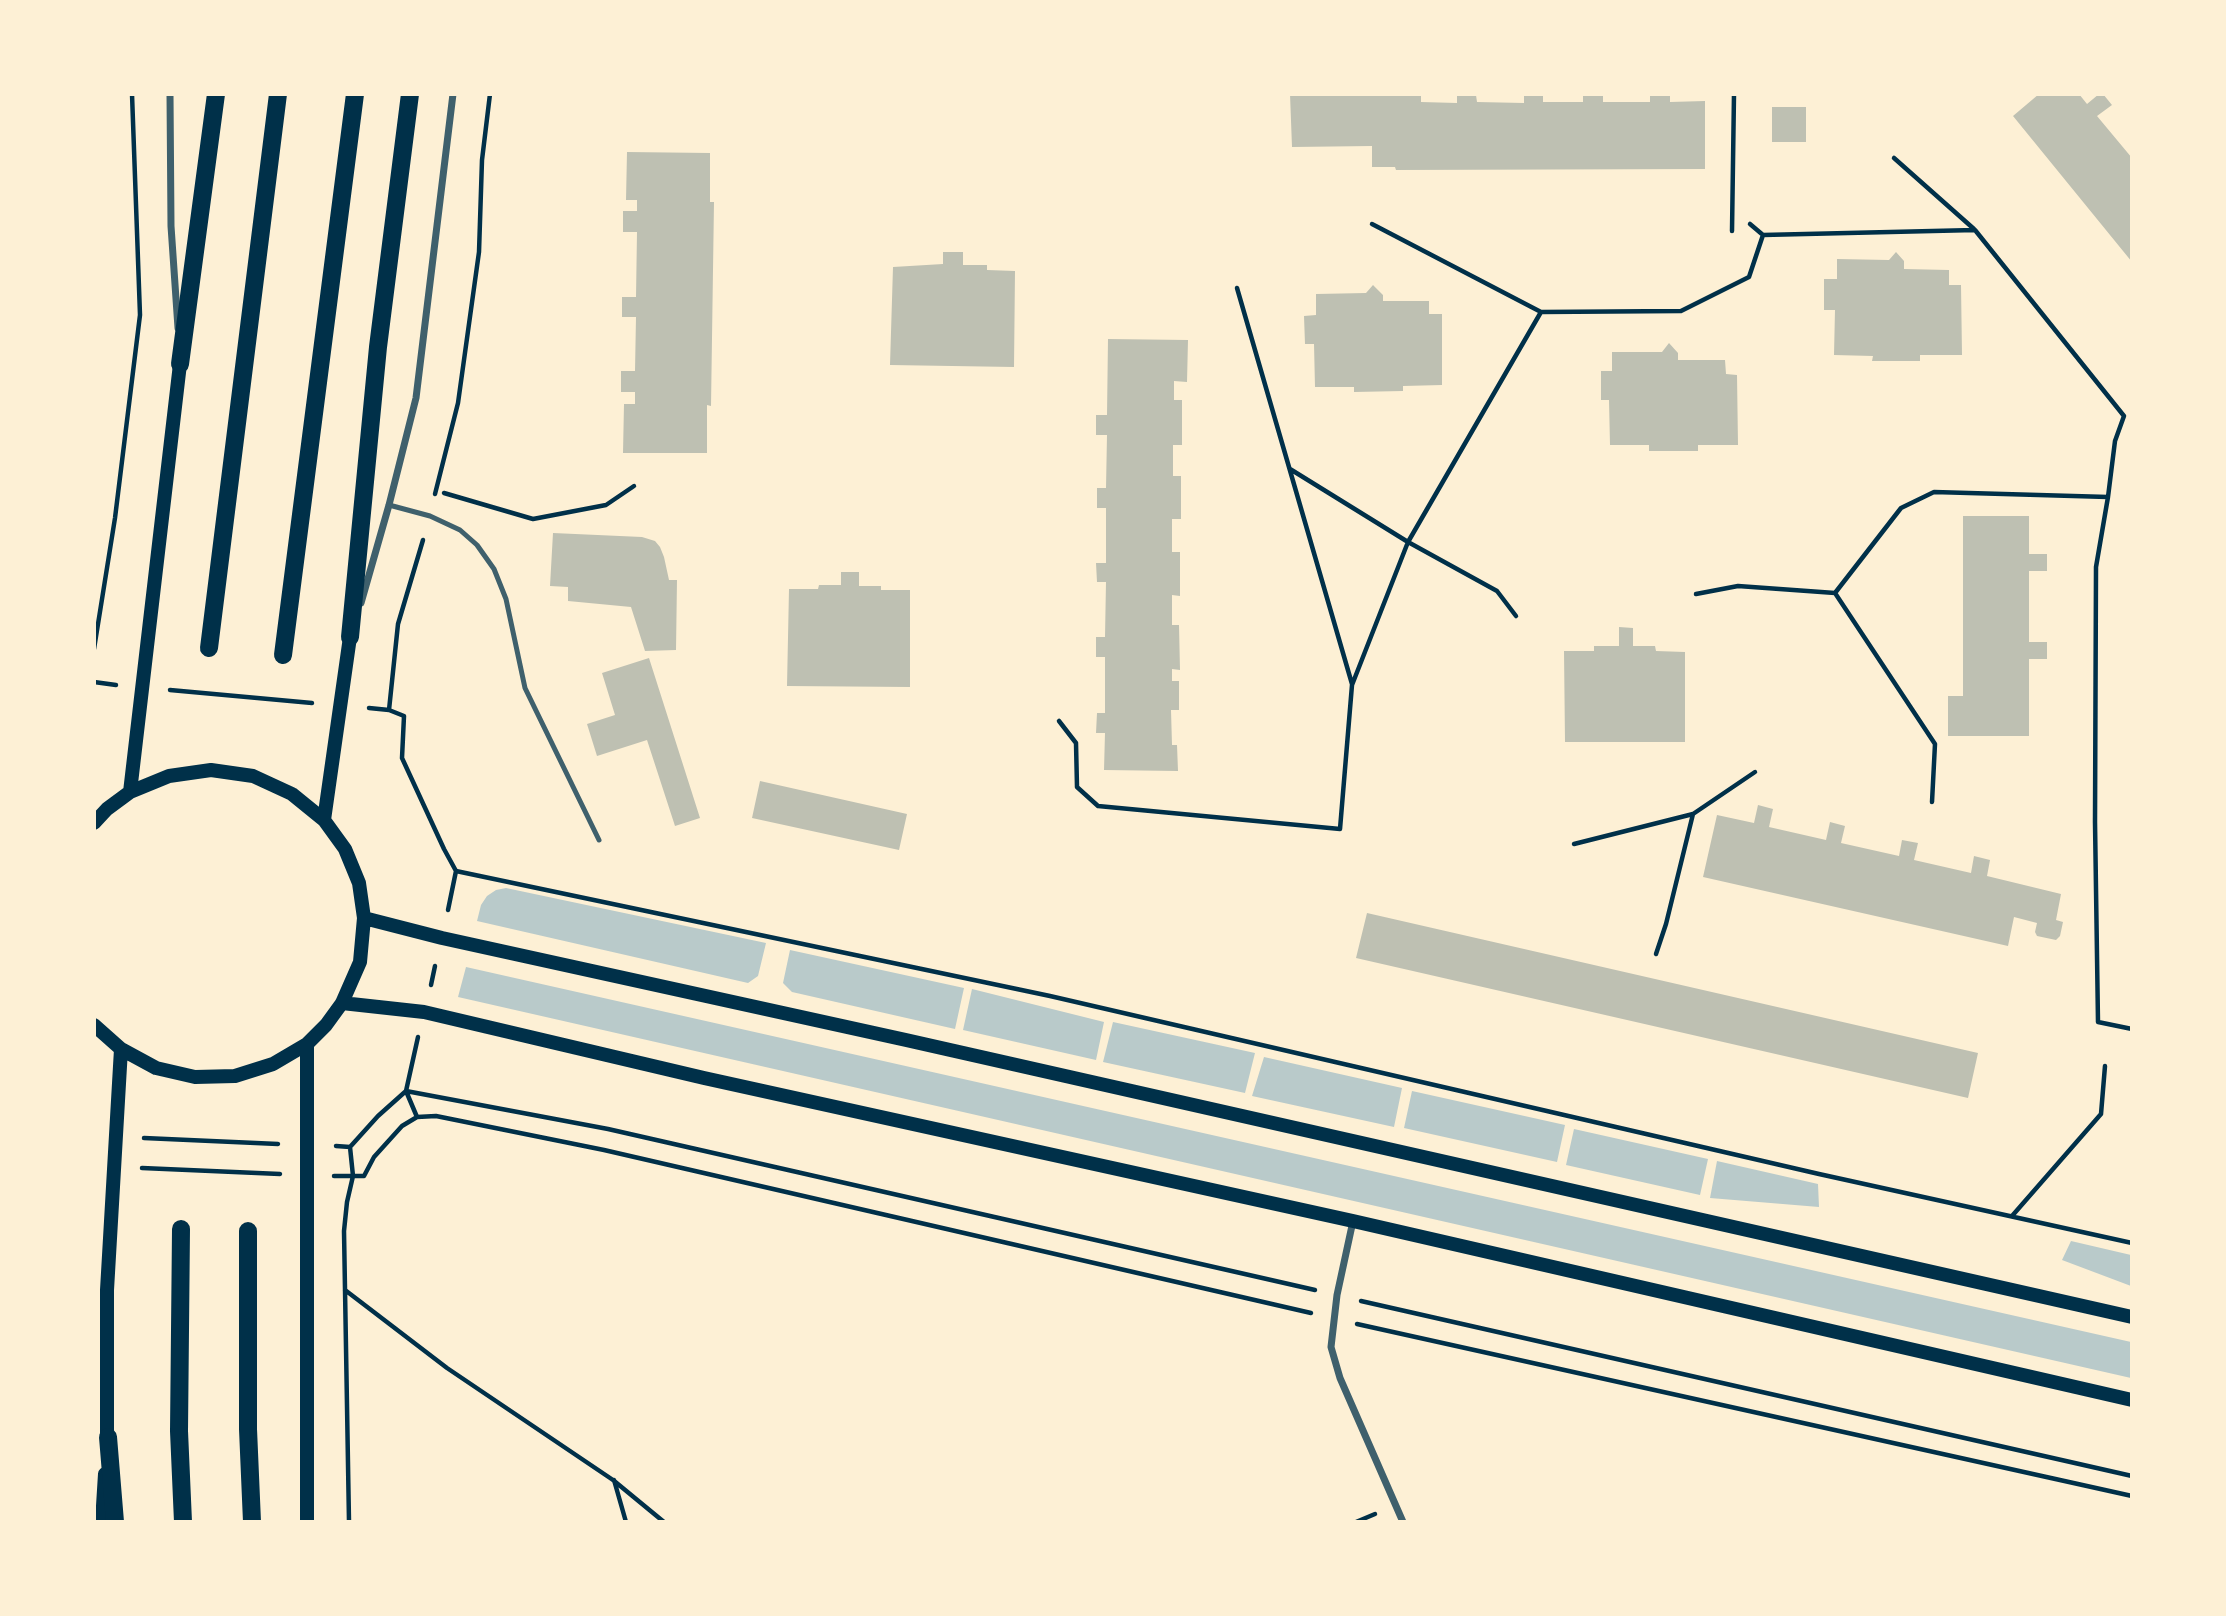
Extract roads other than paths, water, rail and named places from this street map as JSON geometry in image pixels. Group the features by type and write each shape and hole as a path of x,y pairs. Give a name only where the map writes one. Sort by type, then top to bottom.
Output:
{"main road":[{"path":"130,792 180,364 216,94"},
{"path":"209,649 278,94"},
{"path":"284,655 355,94"},
{"path":"324,820 351,637 378,347 411,94"},
{"path":"94,823 107,809 130,792 169,776 211,770 253,776 292,793 324,820 345,849 359,883 364,918 360,962 342,1003 327,1025 307,1044 273,1064 235,1076 195,1077 156,1068 121,1049 94,1024"},
{"path":"364,918 456,941 2132,1317"},
{"path":"342,1003 424,1012 704,1078 1353,1221 2132,1400"},
{"path":"307,1044 307,1521"},
{"path":"115,1521 108,1437 107,1290 121,1049"},
{"path":"181,1229 179,1431 183,1521"},
{"path":"247,1231 248,1429 252,1521"},
{"path":"102,1521 108,1437"}],"street":[{"path":"170,94 172,226 180,364"},
{"path":"351,637 389,506 416,398 453,94"},
{"path":"1353,1221 1337,1295 1331,1347 1340,1378 1403,1521"}],"lane":[{"path":"389,506 430,516 460,530 477,545 494,569 506,599 525,688 599,840"}]}
